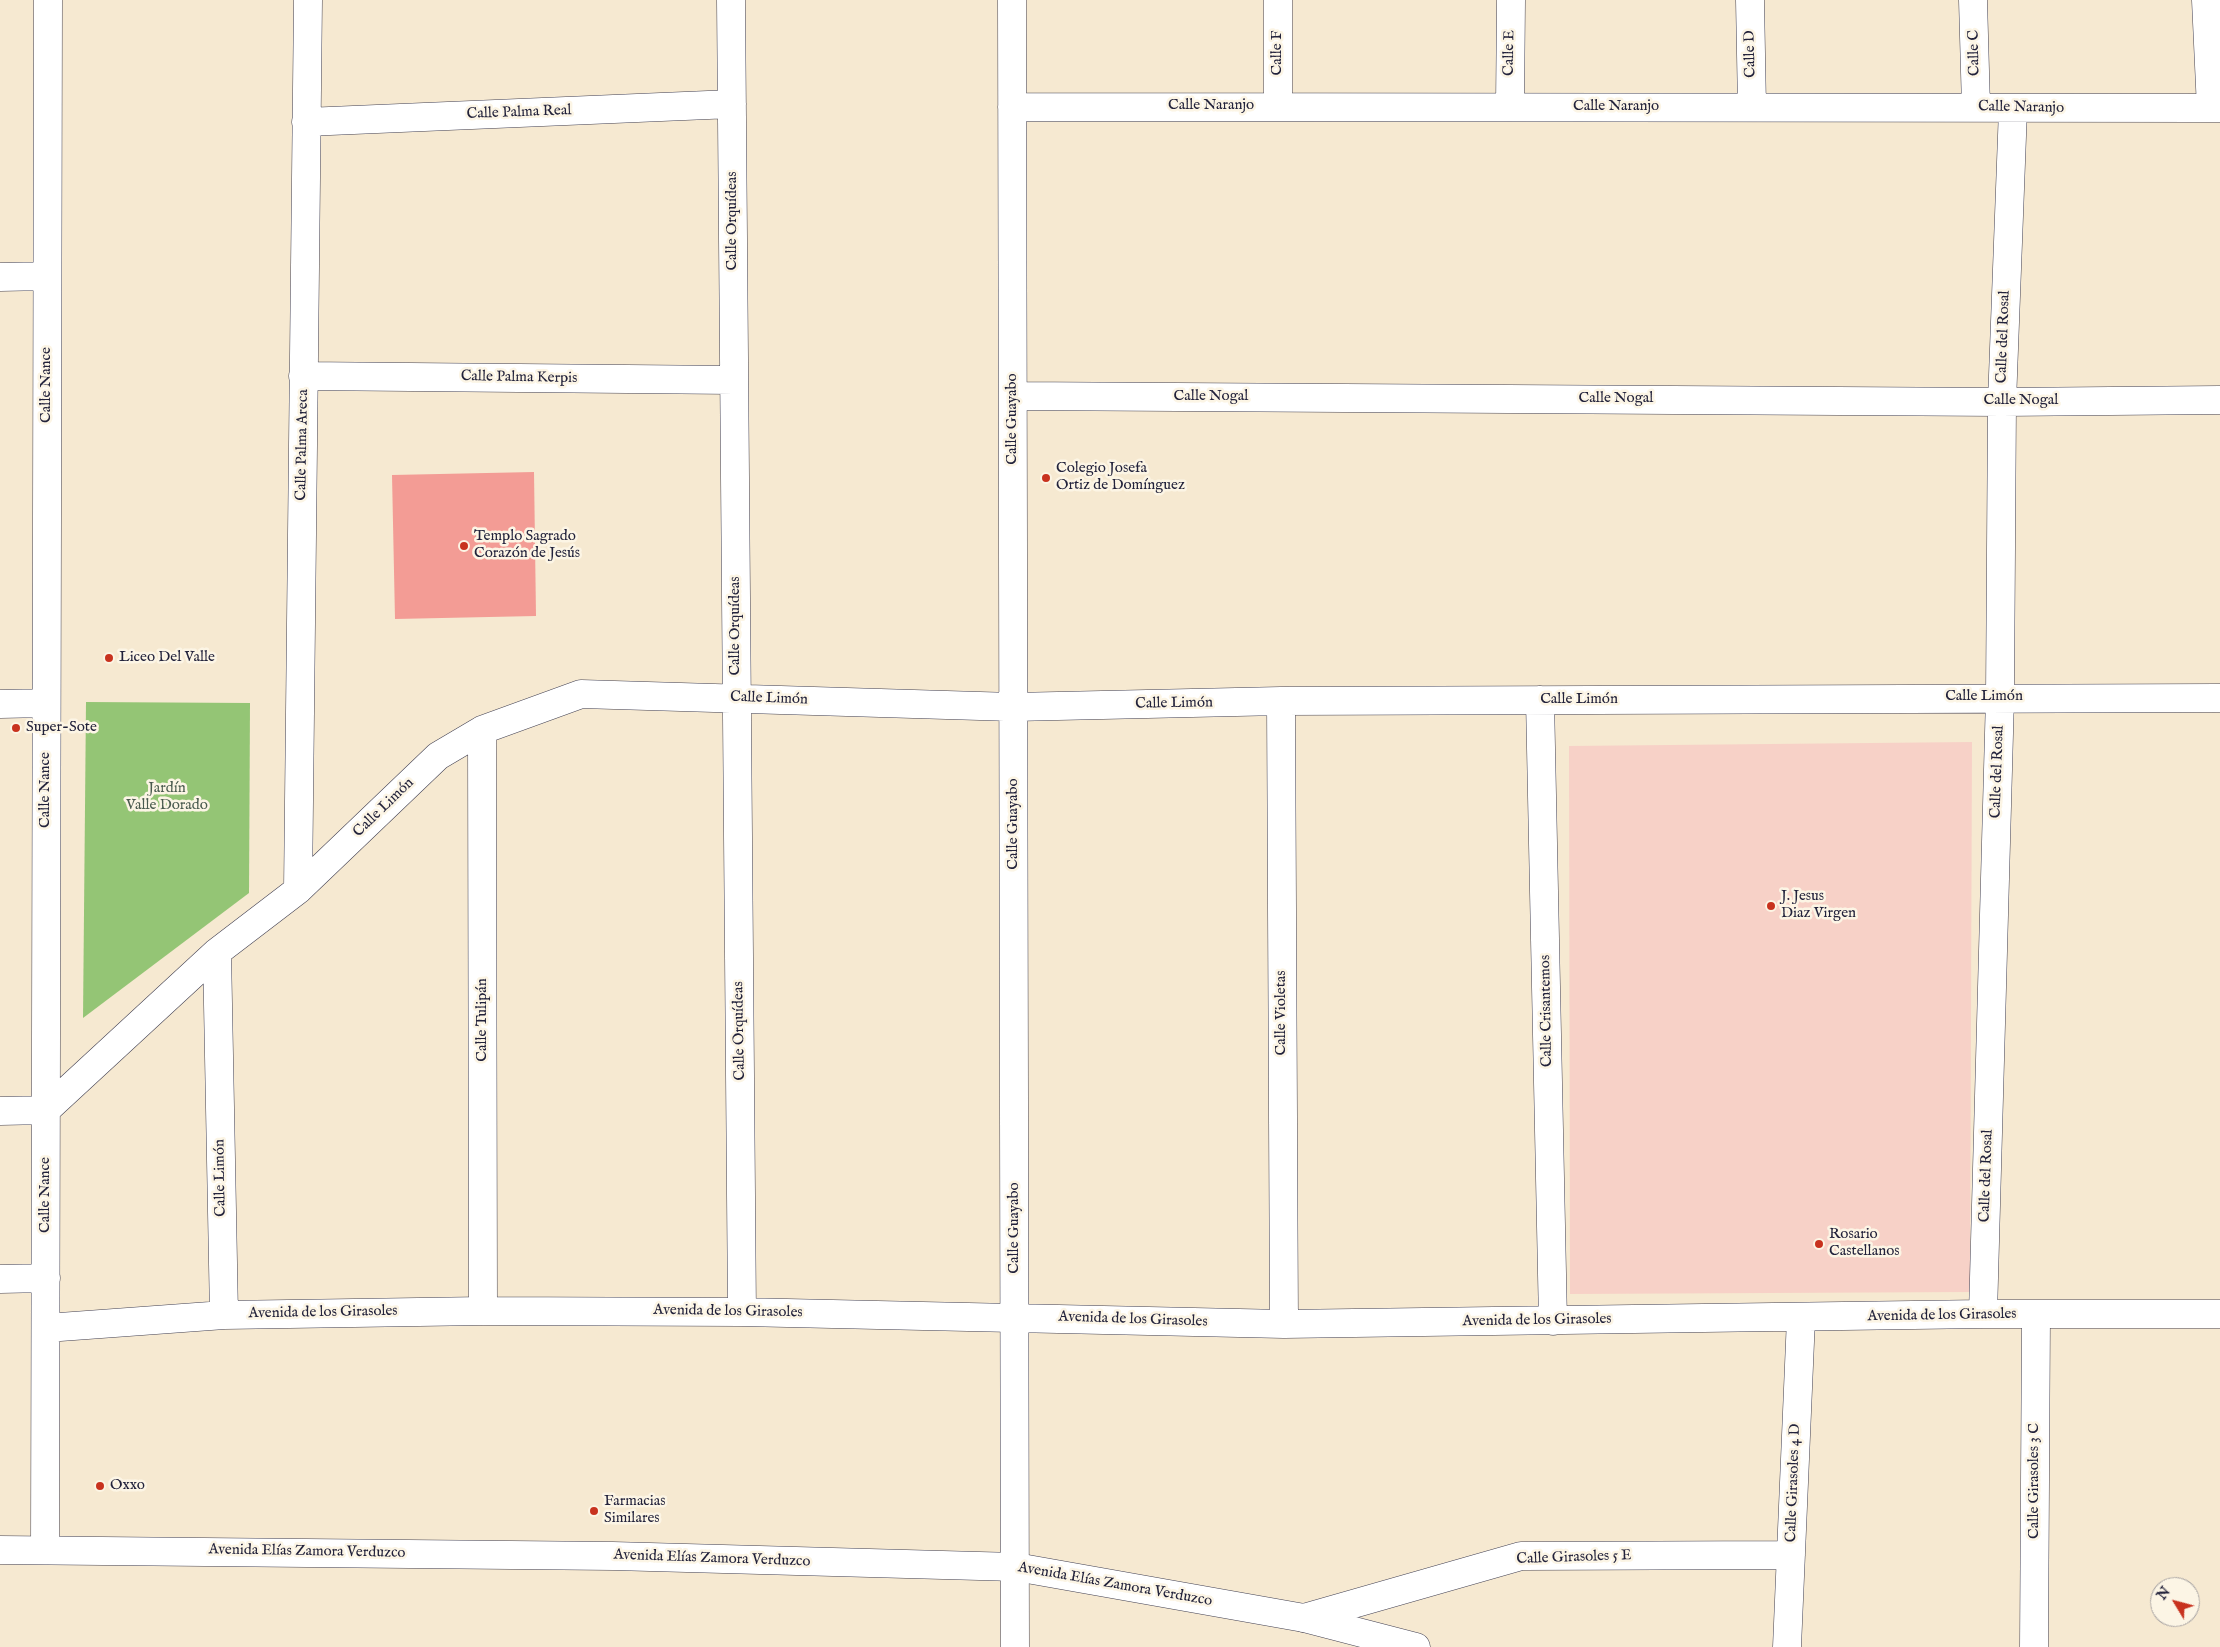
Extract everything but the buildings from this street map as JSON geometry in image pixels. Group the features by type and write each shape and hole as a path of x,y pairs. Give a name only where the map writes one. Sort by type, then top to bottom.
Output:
{"street":[{"name":"Calle Nance","path":"45,1549 48,0"},
{"name":"Calle Palma Areca","path":"298,890 308,0"},
{"name":"Calle Orquídeas","path":"731,0 742,1312"},
{"name":"Calle Guayabo","path":"1012,0 1016,1647"},
{"name":"Calle F","path":"1278,0 1278,106"},
{"name":"Calle E","path":"1510,107 1511,0"},
{"name":"Calle D","path":"1750,0 1752,107"},
{"name":"Calle C","path":"1974,0 1976,107"},
{"path":"2206,0 2215,108"},
{"name":"Calle Palma Real","path":"306,122 732,104"},
{"name":"Calle Naranjo","path":"1012,107 2215,108"},
{"name":"Calle del Rosal","path":"1983,1314 2000,697 2002,402 2013,109"},
{"path":"0,277 47,276"},
{"name":"Calle Palma Kerpis","path":"303,376 734,380"},
{"name":"Calle Nogal","path":"1013,396 2002,402 2220,400"},
{"name":"Calle Limón","path":"46,1110 217,952 298,890 438,756 482,730 581,694 1013,707 1280,701 2000,697 2220,698"},
{"name":"Calle Crisantemos","path":"1540,700 1553,1321"},
{"name":"Calle Violetas","path":"1280,701 1284,1324"},
{"path":"0,704 46,703"},
{"name":"Calle Tulipán","path":"482,730 483,1311"},
{"name":"Calle Limón","path":"217,952 224,1315"},
{"path":"0,1111 46,1110"},
{"path":"0,1279 46,1278"},
{"name":"Avenida de los Girasoles","path":"46,1328 224,1315 483,1311 742,1312 1284,1324 1983,1314 2036,1316 2220,1314"},
{"name":"Calle Girasoles 3 C","path":"2034,1647 2036,1316"},
{"name":"Calle Girasoles 4 D","path":"1787,1647 1800,1318"},
{"name":"Avenida Elías Zamora Verduzco","path":"0,1550 613,1556 1016,1567 1304,1618 1416,1647"},
{"name":"Calle Girasoles 5 E","path":"1304,1618 1521,1556 1791,1555"}],"shaded area":[{"path":"1972,742 1970,1292 1570,1294 1569,746"}],"green space":[{"name":"Jardín Valle Dorado","path":"86,702 250,703 249,893 83,1018"}],"place":[{"name":"Colegio Josefa Ortiz de Domínguez","path":"1046,478"},
{"name":"Templo Sagrado Corazón de Jesús","path":"464,546"},
{"name":"Liceo Del Valle","path":"109,658"},
{"name":"Super-Sote","path":"16,728"},
{"name":"J. Jesus Diaz Virgen","path":"1771,906"},
{"name":"Rosario Castellanos","path":"1819,1244"},
{"name":"Oxxo","path":"100,1486"},
{"name":"Farmacias Similares","path":"594,1511"}]}
